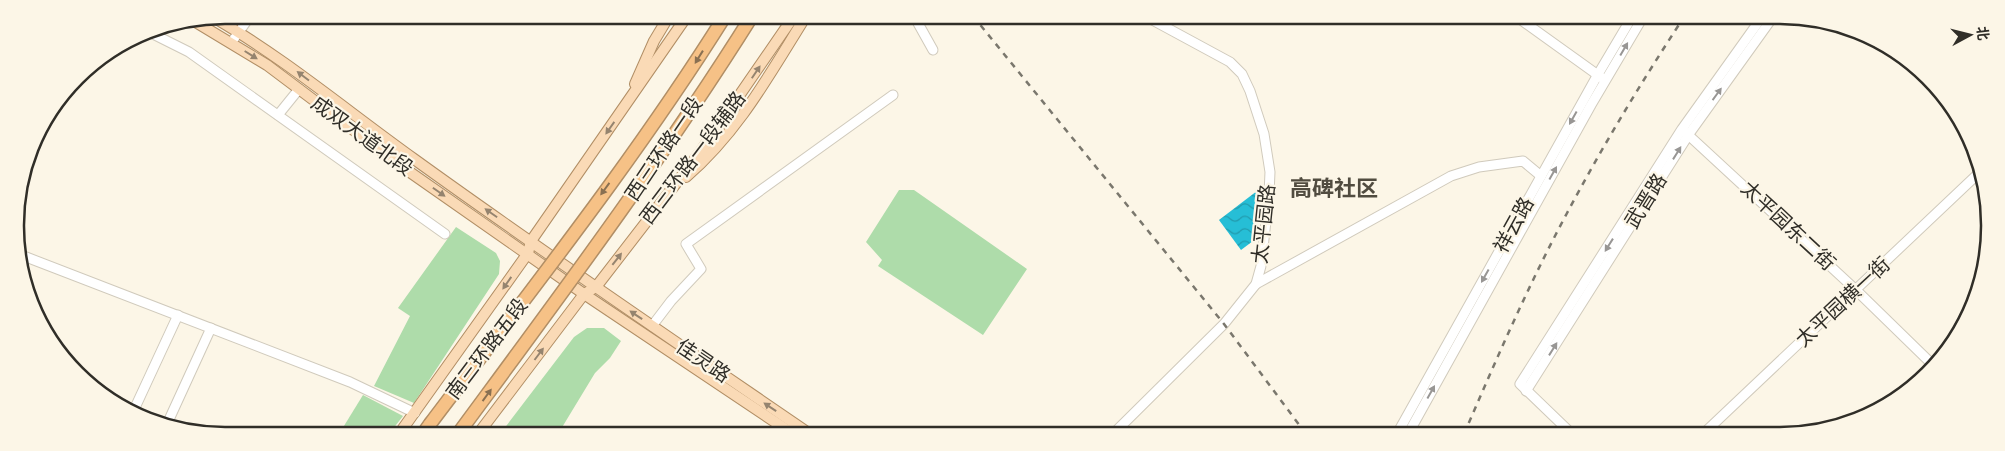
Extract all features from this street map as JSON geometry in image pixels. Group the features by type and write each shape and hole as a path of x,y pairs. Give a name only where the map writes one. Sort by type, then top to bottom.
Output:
{"highway":[{"name":"西三环路一段","path":"551,263 691,70 720,24"},
{"name":"西三环路一段","path":"573,279 668,146 747,24"},
{"name":"南三环路五段","path":"428,427 551,263"},
{"name":"南三环路五段","path":"463,427 573,279"}],"main road":[{"name":"成双大道北段","path":"225,24 276,56 413,158 596,287"},
{"path":"627,104 654,41 664,24"},
{"path":"404,427 528,253 531,241 682,24"},
{"name":"西三环路一段辅路","path":"584,294 596,287 670,191 789,24"},
{"path":"670,191 710,156 748,110 801,24"},
{"name":"成双大道北段","path":"201,25 267,65 404,168 584,294"},
{"name":"佳灵路","path":"596,287 800,427"},
{"path":"483,427 584,294"},
{"name":"佳灵路","path":"584,294 783,427"}],"street":[{"path":"232,43 244,24"},
{"path":"918,24 933,50"},
{"name":"太平园路","path":"1120,427 1224,324 1256,284 1262,266 1269,194 1270,172 1264,134 1250,91 1242,74 1230,62 1159,24"},
{"path":"1528,24 1601,78"},
{"name":"祥云路","path":"1412,427 1628,24"},
{"name":"祥云路","path":"1401,427 1541,176 1601,78 1638,24"},
{"name":"武晋路","path":"1565,427 1523,387 1757,24"},
{"name":"武晋路","path":"1686,132 1768,24"},
{"path":"156,36 189,52 445,234"},
{"path":"278,115 299,89"},
{"path":"652,326 671,301 701,269 686,244 893,95"},
{"name":"太平园东二街","path":"1686,132 1856,290 1929,361"},
{"path":"1256,284 1451,176 1479,167 1523,161 1541,176"},
{"name":"太平园横一街","path":"1710,427 1975,177"},
{"path":"26,257 350,382 415,413"},
{"path":"136,406 178,315"},
{"path":"169,419 211,328"}],"green space":[{"path":"899,190 914,190 1027,269 983,335 878,266 882,260 866,242"},
{"path":"456,227 496,253 500,261 499,274 414,403 374,386 410,316 398,308"},
{"path":"587,328 604,328 621,341 610,358 595,373 562,427 505,427 574,337"},
{"path":"363,395 403,416 394,427 343,427"}],"water":[{"path":"1257,191 1253,241 1241,250 1219,220"}],"railway":[{"path":"980,24 1224,324 1301,427"},
{"path":"1467,427 1525,296 1566,215 1623,114 1679,24"}],"district":[{"name":"高碑社区","path":"1334,188"}]}
